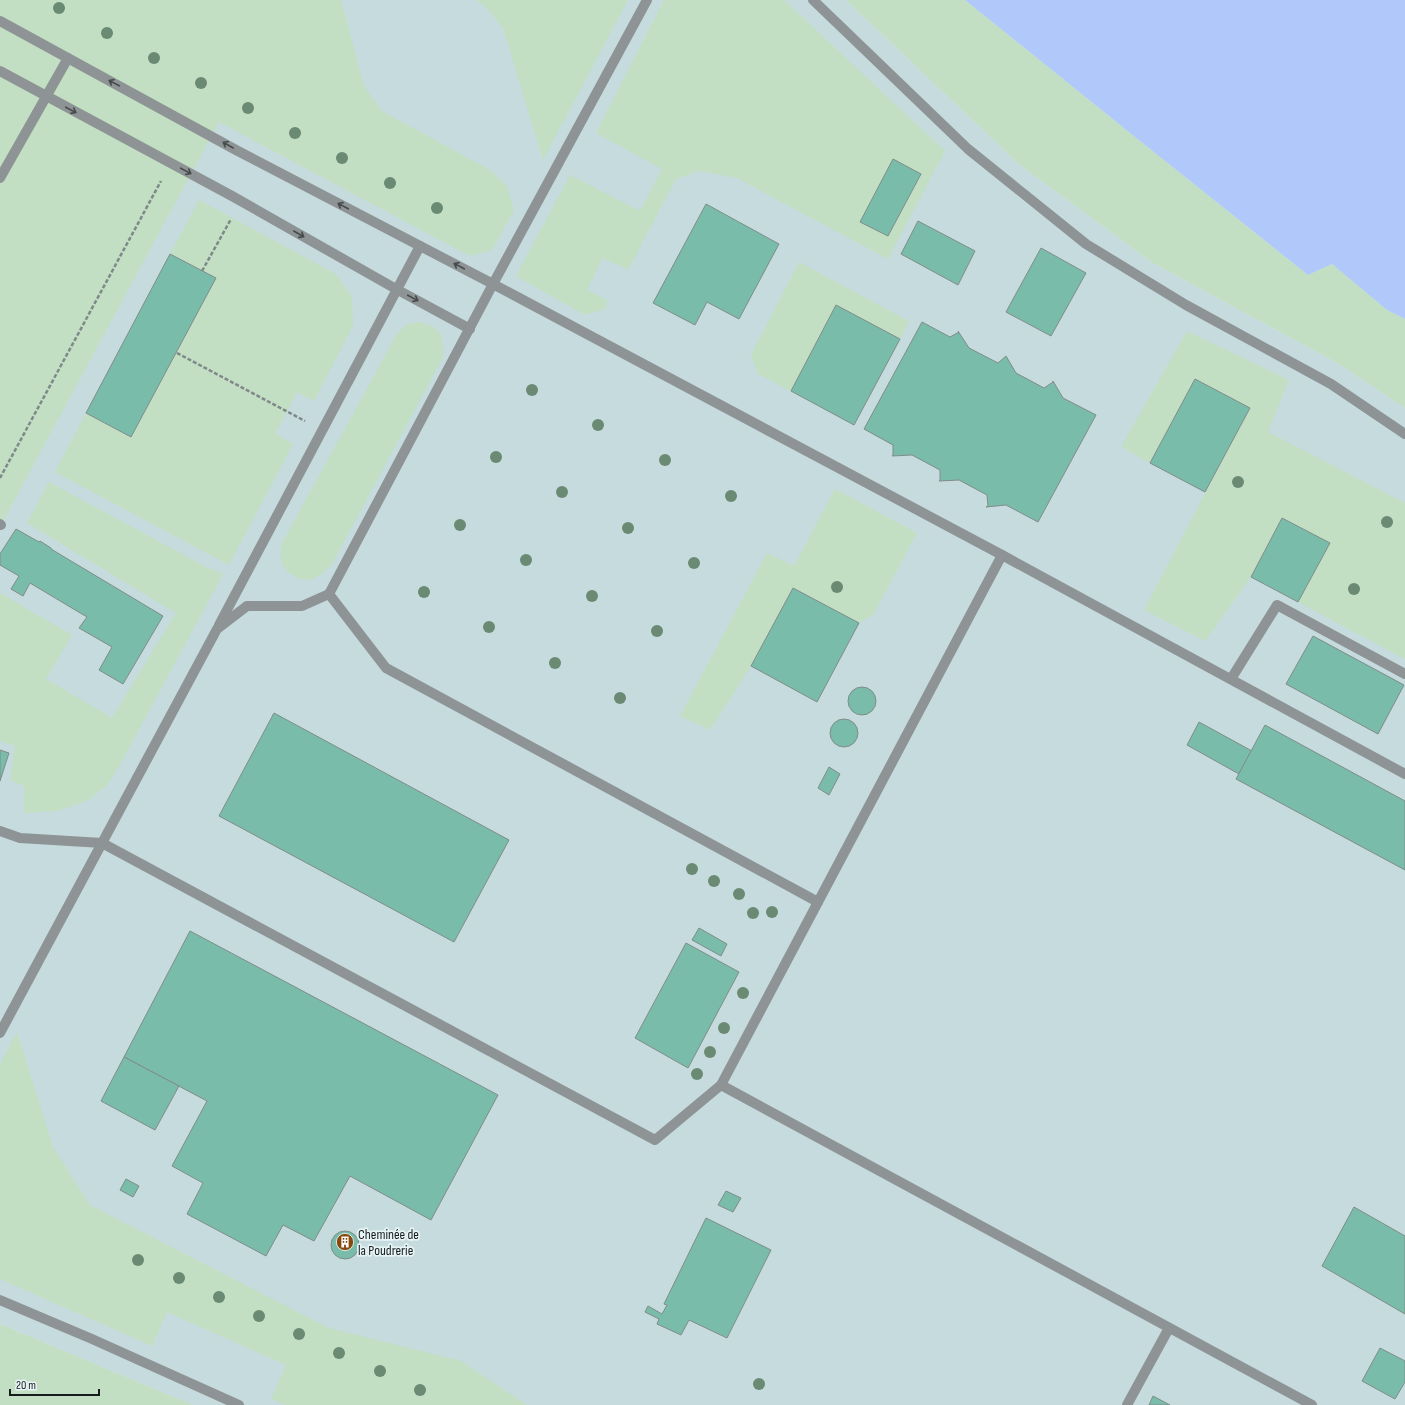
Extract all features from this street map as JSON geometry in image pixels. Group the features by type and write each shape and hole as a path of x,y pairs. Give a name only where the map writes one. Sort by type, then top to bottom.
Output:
{"lane":[{"path":"217,629 246,606 302,606 330,594 493,284 647,0"},
{"path":"813,0 968,150 1086,244 1186,305 1331,384 1405,434"},
{"path":"0,21 236,150 493,284 1002,555 1405,774"},
{"path":"0,178 68,58"},
{"path":"0,71 240,201 396,290 470,328"},
{"path":"0,1033 217,629 420,246"},
{"path":"0,831 20,838 102,843 655,1140 721,1085 1002,555"},
{"path":"330,594 386,668 818,902"},
{"path":"1231,679 1277,605 1405,674"},
{"path":"721,1085 1312,1405"},
{"path":"0,1300 92,1339 239,1405"},
{"path":"1127,1405 1169,1328"}],"path":[{"path":"0,478 171,163"},
{"path":"202,271 240,201"},
{"path":"177,353 322,429"}],"shaded area":[{"path":"0,0 846,0 1020,165 1153,263 1339,364 1405,408 1405,1405 193,1405 0,1324"}],"green space":[{"path":"0,0 341,0 364,86 382,111 490,170 507,186 514,210 492,250 470,256 219,122 1,525"},
{"path":"476,0 628,0 543,160 503,28 486,7"},
{"path":"664,0 784,0 945,151 888,259 737,178 699,171 676,179 628,270 603,258 587,290 607,300 605,309 585,315 516,276 570,175 640,211 662,169 596,133"},
{"path":"846,0 965,0 1308,275 1332,264 1387,310 1405,319 1405,408 1339,364 1153,263 1020,165"},
{"path":"199,200 336,274 352,297 353,326 314,401 297,392 275,434 293,444 229,565 55,472 86,413 131,437 216,278 170,254"},
{"path":"799,262 909,321 900,339 836,305 791,391 758,374 751,355"},
{"path":"419,322 432,326 440,333 443,343 443,357 332,564 323,573 313,579 303,580 297,578 287,571 282,564 282,543 398,332 408,324"},
{"path":"1187,331 1289,380 1268,432 1405,503 1405,659 1298,602 1330,543 1283,518 1251,577 1205,641 1144,610 1250,408 1195,379 1150,463 1121,447"},
{"path":"49,482 204,566 223,574 121,763 107,785 87,801 57,811 24,813 24,786 10,780 15,746 0,741 0,593 72,635 46,679 112,718 176,613 27,523"},
{"path":"835,489 917,533 873,615 859,623 793,588 751,666 710,730 680,716 767,553 794,566"},
{"path":"17,1032 53,1147 90,1205 329,1328 461,1361 527,1405 285,1405 271,1399 286,1365 167,1312 152,1346 0,1279 0,1064"},
{"path":"0,1324 193,1405 0,1405"}],"water":[{"path":"965,0 1405,0 1405,319 1387,310 1332,264 1308,275"}],"building":[{"path":"893,159 921,174 888,236 860,222"},
{"path":"706,204 779,244 739,319 707,302 695,325 653,303"},
{"path":"918,221 975,251 958,285 901,254"},
{"path":"1041,248 1086,273 1051,336 1006,312"},
{"path":"170,254 216,278 131,437 86,413"},
{"path":"836,305 900,339 854,425 791,391"},
{"path":"922,322 950,337 959,332 969,348 998,363 1006,356 1016,373 1044,388 1053,381 1063,398 1096,415 1038,522 1006,505 986,507 988,506 987,495 959,480 939,481 940,470 912,455 892,456 893,445 864,429"},
{"path":"1195,379 1250,408 1205,492 1150,463"},
{"path":"1282,518 1330,543 1298,602 1251,577"},
{"path":"16,529 39,542 40,541 163,616 123,684 99,670 112,647 79,628 87,617 30,583 23,596 11,589 19,576 0,565 0,554"},
{"path":"793,588 859,623 817,702 751,666"},
{"path":"1313,636 1404,685 1378,734 1286,684"},
{"path":"862,687 872,691 876,701 872,711 862,715 852,711 848,701 852,691"},
{"path":"274,713 509,840 454,942 219,816"},
{"path":"844,719 854,723 858,733 854,743 844,747 834,743 830,733 834,723"},
{"path":"1199,722 1252,751 1239,774 1187,745"},
{"path":"1265,725 1405,801 1405,870 1236,779"},
{"path":"0,750 9,753 0,781"},
{"path":"829,767 840,774 829,795 818,788"},
{"path":"699,928 727,944 721,956 692,940"},
{"path":"190,931 498,1095 431,1220 350,1176 314,1241 283,1225 266,1256 187,1214 203,1183 172,1166 207,1101 124,1057"},
{"path":"686,943 739,972 688,1068 635,1038"},
{"path":"124,1057 179,1086 155,1130 101,1101"},
{"path":"126,1179 139,1186 133,1197 120,1190"},
{"path":"726,1191 741,1198 733,1212 718,1205"},
{"path":"1354,1207 1405,1236 1405,1314 1322,1266"},
{"path":"706,1218 771,1250 727,1338 689,1320 681,1335 657,1324 659,1319 645,1312 648,1306 662,1314 667,1305 664,1304"},
{"name":"Cheminée de la Poudrerie","path":"345,1231 355,1235 359,1245 355,1255 345,1259 335,1255 331,1245 335,1235"},
{"path":"1380,1348 1405,1361 1405,1382 1395,1399 1362,1381"},
{"path":"1153,1396 1170,1405 1149,1405"}],"place":[{"name":"Cheminée de la Poudrerie","path":"345,1242"}]}
